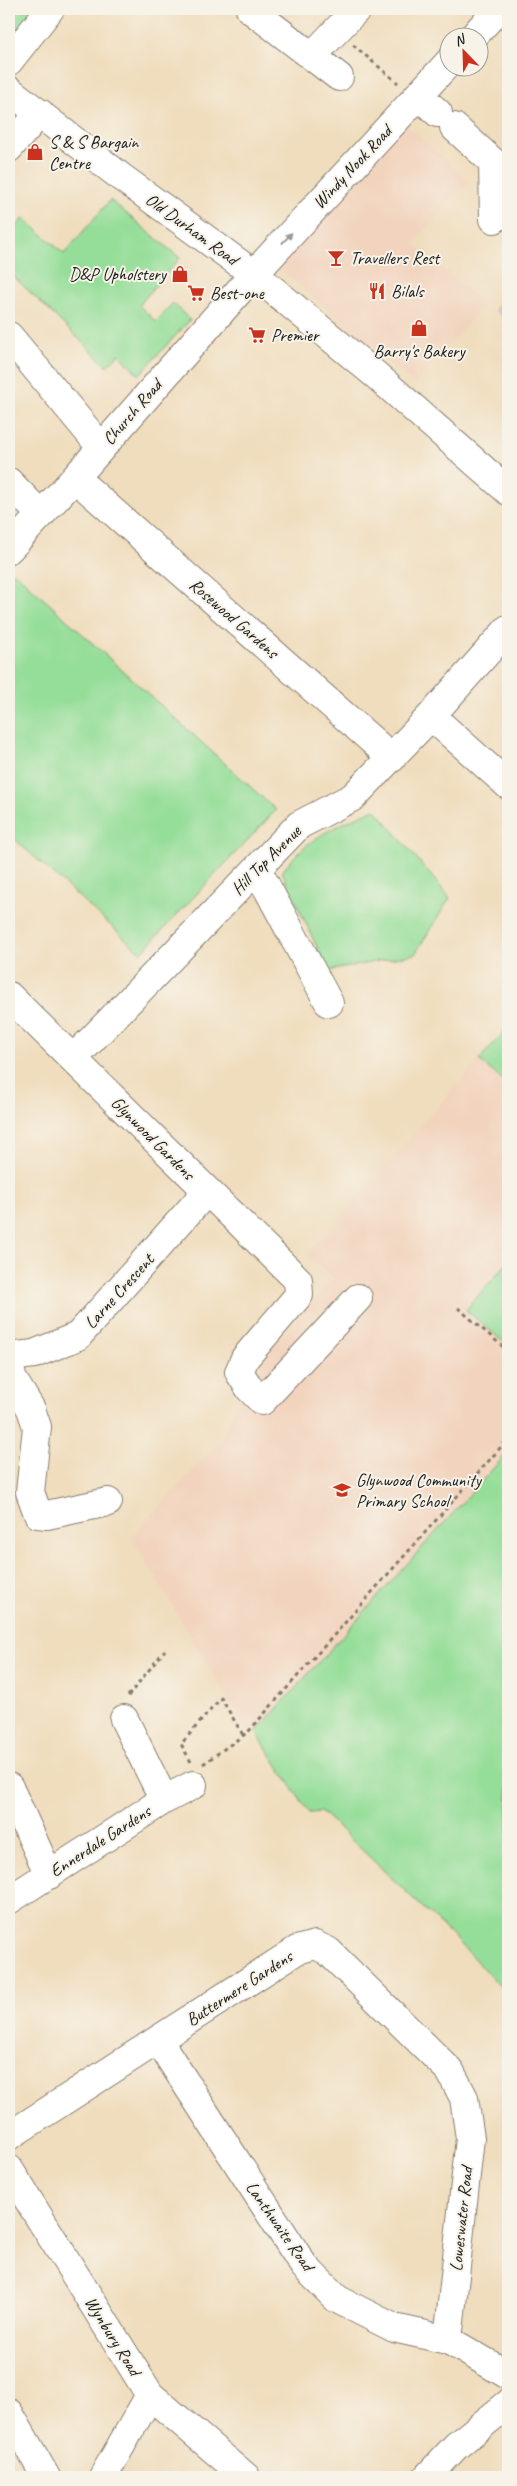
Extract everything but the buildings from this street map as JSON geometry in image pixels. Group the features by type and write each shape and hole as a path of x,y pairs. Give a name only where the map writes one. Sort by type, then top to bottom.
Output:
{"street":[{"path":"9,61 50,9"},
{"path":"250,9 339,77"},
{"path":"481,28 498,9"},
{"path":"312,56 345,21"},
{"name":"Windy Nook Road","path":"254,274 431,108 443,78"},
{"name":"Old Durham Road","path":"9,90 121,177 254,274 377,376 508,491"},
{"path":"431,108 494,162 494,219"},
{"path":"9,148 40,113"},
{"name":"Church Road","path":"9,549 75,478 254,274"},
{"path":"9,336 101,447"},
{"name":"Rosewood Gardens","path":"75,478 392,758"},
{"path":"9,482 41,515"},
{"name":"Hill Top Avenue","path":"73,1059 299,825 353,797 431,716 508,629"},
{"path":"431,716 508,785"},
{"path":"257,869 329,1002"},
{"name":"Glynwood Gardens","path":"9,996 298,1280 299,1295 245,1358 240,1372 250,1389 262,1401 358,1298"},
{"name":"Larne Crescent","path":"9,1357 34,1354 78,1336 208,1191"},
{"path":"9,1357 12,1378 31,1409 37,1427 30,1492 38,1514 47,1515 108,1502"},
{"path":"124,1720 164,1800"},
{"name":"Ennerdale Gardens","path":"9,1900 164,1800 193,1785"},
{"path":"9,1787 49,1874"},
{"name":"Buttermere Gardens","path":"9,2136 297,1950 315,1945 328,1951 450,2072 464,2098"},
{"name":"Lanthwaite Road","path":"158,2040 304,2266 338,2299 394,2328 448,2340 508,2375"},
{"name":"Loweswater Road","path":"448,2340 470,2138 464,2098"},
{"name":"Wynbury Road","path":"9,2169 150,2395 246,2477"},
{"path":"103,2477 150,2395"},
{"path":"427,2477 456,2446 508,2404"},
{"path":"9,2413 46,2477"}],"path":[{"path":"345,21 431,108"},
{"path":"458,1308 508,1351"},
{"path":"243,1735 220,1698 181,1744 195,1769 243,1735 508,1439"},
{"path":"124,1720 118,1710 165,1650"}],"shaded area":[{"path":"405,123 469,181 413,243 484,304 415,385 278,267"},
{"path":"503,298 508,302 508,323 494,310"},
{"name":"Glynwood Community Primary School","path":"508,1027 508,1995 456,1939 322,1812 309,1813 256,1732 248,1732 131,1537 218,1443 237,1401 250,1389 267,1353 333,1278 307,1255"}],"green space":[{"path":"9,9 36,9 9,42"},
{"path":"110,200 180,258 139,305 156,322 173,303 190,320 139,375 119,354 107,366 9,272 9,235 24,218 64,254"},
{"path":"13,571 276,810 141,953 9,834 9,576"},
{"path":"375,809 450,898 415,954 328,971 282,872 291,860 312,841 335,827"},
{"path":"508,1027 508,1085 479,1060"},
{"path":"508,1262 508,1346 466,1310"},
{"path":"508,1452 508,1995 456,1939 322,1812 309,1813 256,1732"}],"place":[{"name":"S & S Bargain Centre","path":"35,152"},
{"name":"Travellers Rest","path":"336,258"},
{"name":"D&P Upholstery","path":"180,274"},
{"name":"Bilals","path":"377,291"},
{"name":"Best-one","path":"196,293"},
{"name":"Barry's Bakery","path":"419,328"},
{"name":"Premier","path":"257,335"},
{"name":"Glynwood Community Primary School","path":"342,1490"}]}
